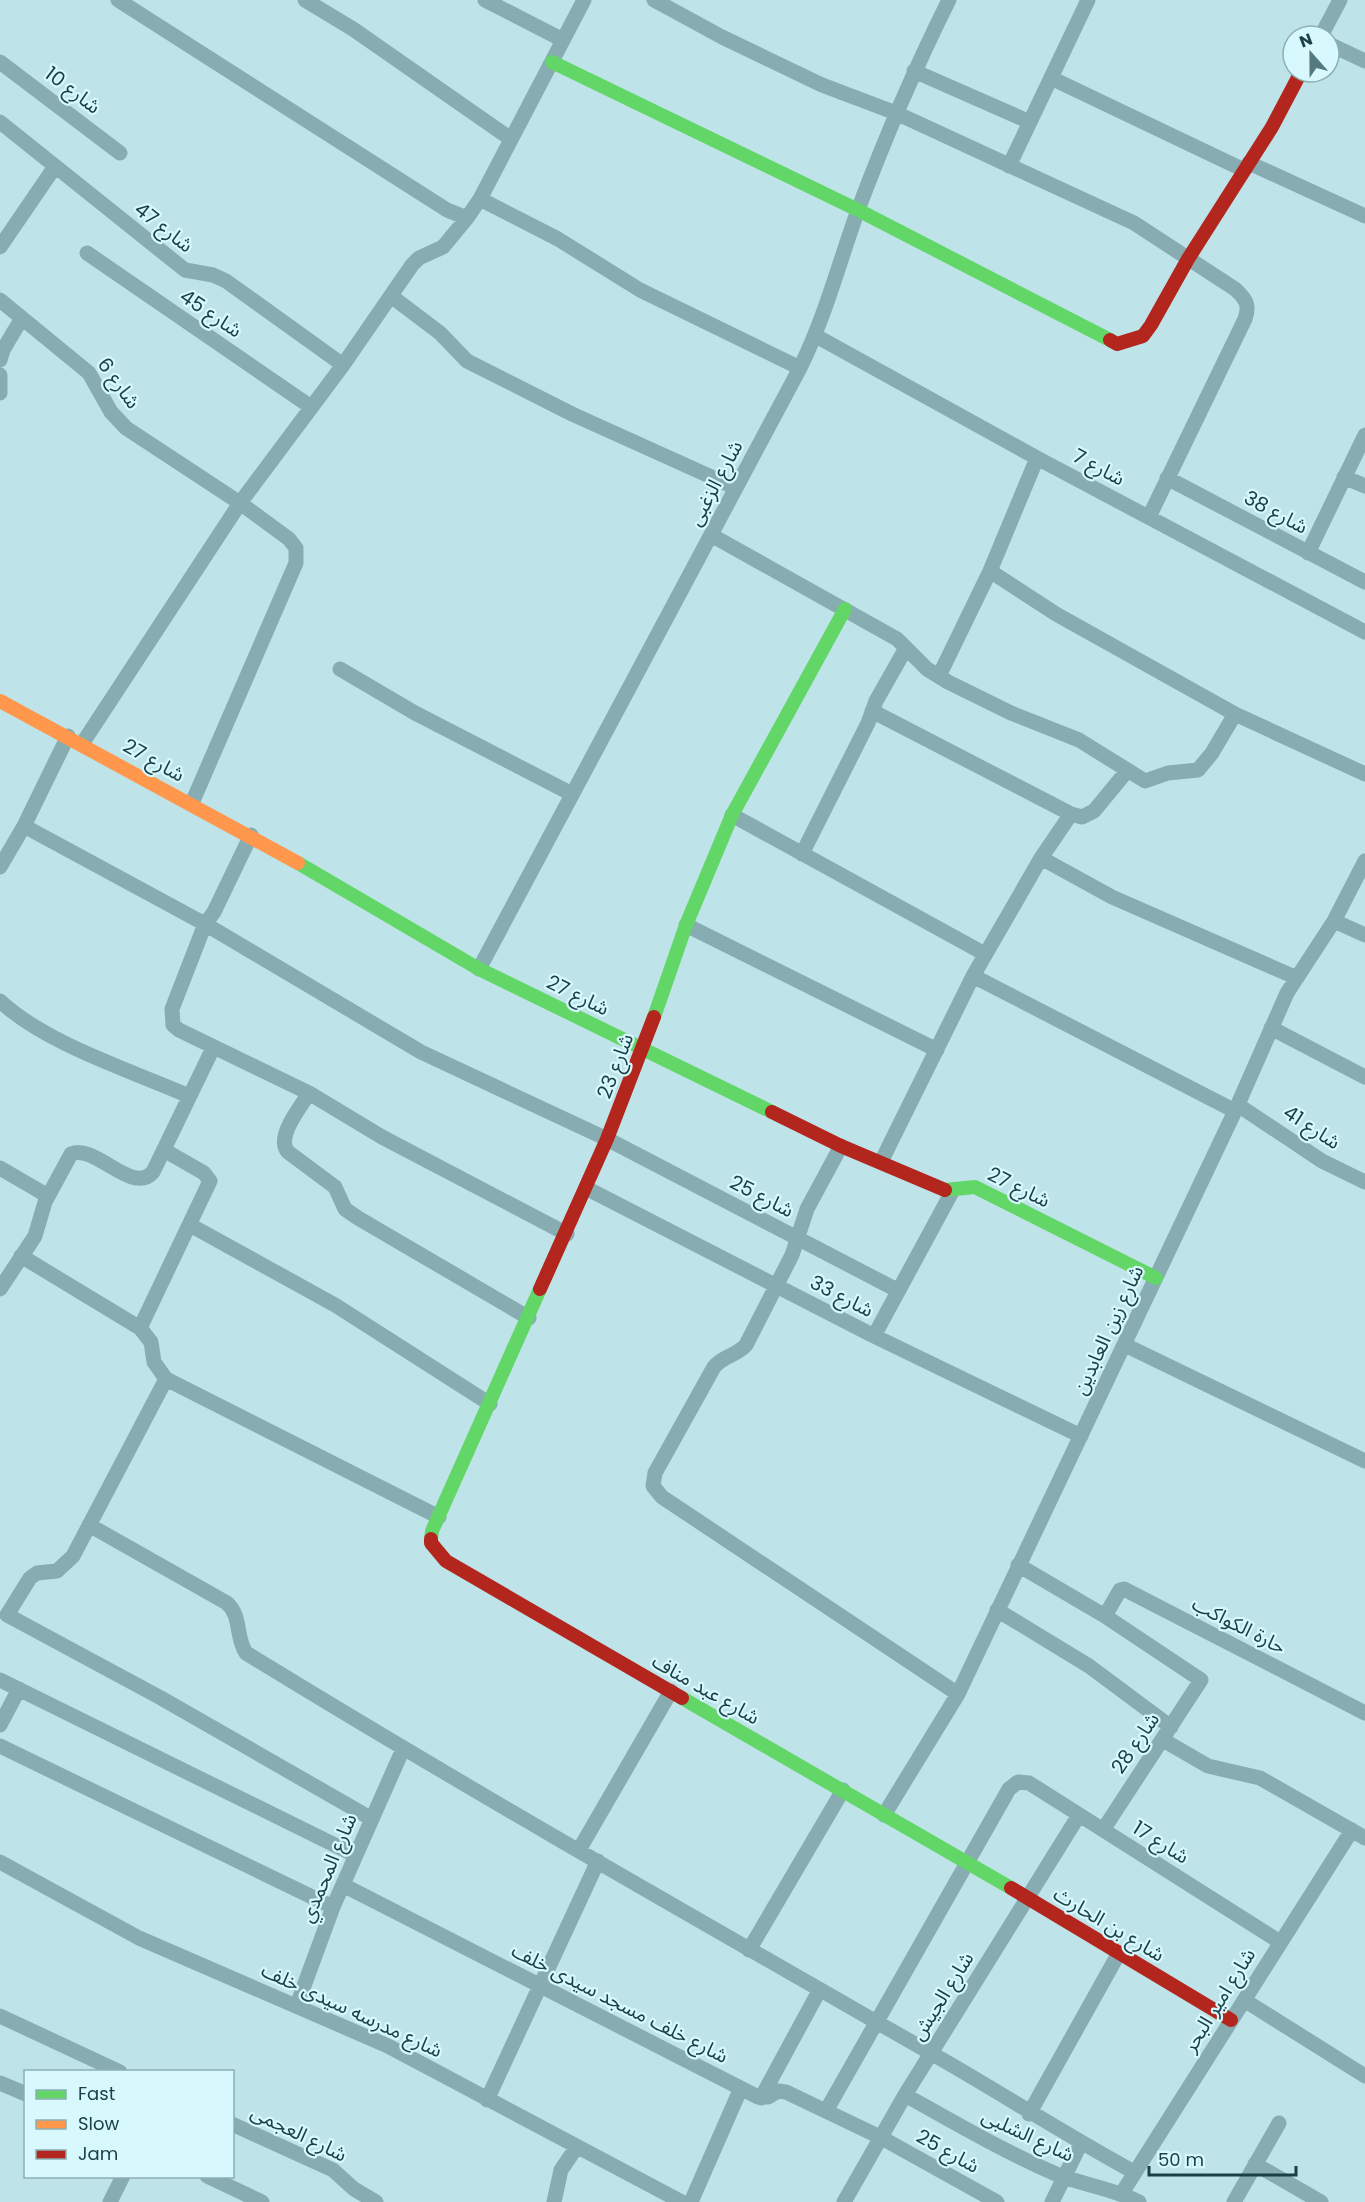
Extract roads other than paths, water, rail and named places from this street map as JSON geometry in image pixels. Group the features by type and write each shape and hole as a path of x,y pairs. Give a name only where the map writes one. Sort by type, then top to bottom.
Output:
{"street":[{"path":"118,0 428,199 467,218"},
{"path":"305,0 353,29 511,139"},
{"path":"485,0 563,40"},
{"path":"82,744 240,503 343,365 411,265 424,255 443,248 480,199 584,0"},
{"path":"654,0 722,37 822,85 896,113 1134,223 1244,297 1248,310 1149,517"},
{"name":"شارع الزغبى","path":"480,969 816,336 858,210 896,113 949,0"},
{"path":"1009,166 1088,0"},
{"path":"1327,24 1340,0"},
{"path":"1341,50 1365,62"},
{"name":"شارع 10","path":"0,62 120,153"},
{"path":"552,62 858,210 1117,344 1143,336 1294,84"},
{"path":"914,71 1030,122"},
{"path":"1051,78 1246,167 1365,216"},
{"name":"شارع 47","path":"0,122 54,168 184,270 213,275 225,281 343,365"},
{"path":"0,247 54,168"},
{"path":"480,199 558,239 640,290 800,368"},
{"name":"شارع 45","path":"87,253 311,407"},
{"path":"391,296 440,333 467,361 572,414 736,488"},
{"name":"شارع 6","path":"0,300 89,373 111,412 126,428 240,503 289,539 296,549 297,558 192,804"},
{"path":"0,360 3,350 22,318"},
{"name":"شارع 7","path":"816,336 1037,458 1365,632"},
{"path":"0,375 0,393"},
{"path":"1308,553 1365,435"},
{"path":"939,676 990,571 1037,458"},
{"path":"1344,477 1365,486"},
{"name":"شارع 38","path":"1167,478 1365,582"},
{"path":"711,535 897,639 939,676 1011,713 1079,740 1144,781 1168,773 1198,770 1212,753 1235,714"},
{"path":"990,571 1056,614 1235,714 1365,774"},
{"name":"شارع 23","path":"431,1543 432,1532 567,1234 607,1139 643,1048 686,925 732,815 845,609"},
{"path":"802,854 872,711 906,648"},
{"path":"340,669 426,718 573,794"},
{"name":"شارع 27","path":"0,701 251,836 480,969 841,1146 936,1188 953,1190 975,1186 1156,1278"},
{"path":"872,711 1071,814 1083,817 1094,811 1127,771"},
{"path":"0,867 24,826 68,736"},
{"path":"881,1162 985,954 1041,858 1071,814"},
{"path":"732,815 985,954"},
{"name":"شارع 25","path":"24,826 205,924 421,1052 607,1139 897,1290"},
{"path":"251,836 220,901 205,924 171,1017 173,1025 213,1048 309,1093 382,1137 567,1234"},
{"path":"1041,858 1112,897 1297,978"},
{"name":"شارع زين العابدين","path":"884,1815 958,1694 1237,1108 1271,1028 1297,978 1334,921 1365,861"},
{"path":"1334,921 1365,935"},
{"path":"686,925 937,1050"},
{"name":"شارع 41","path":"973,976 1237,1108 1280,1131 1316,1157 1365,1182"},
{"path":"0,1001 10,1011 63,1041 189,1096"},
{"path":"1271,1028 1365,1077"},
{"path":"0,1289 35,1236 48,1196 68,1158 74,1152 85,1154 132,1177 142,1179 153,1172 213,1048"},
{"path":"309,1093 285,1135 284,1145 288,1152 335,1186 345,1209 529,1318"},
{"path":"841,1146 807,1209 776,1286 746,1345 736,1355 723,1359 714,1367 655,1473 655,1491 958,1694"},
{"path":"140,1328 209,1185 209,1178 164,1150"},
{"path":"0,1168 48,1196"},
{"name":"شارع 33","path":"586,1188 874,1336 1081,1436"},
{"path":"874,1336 953,1190"},
{"path":"190,1225 335,1305 490,1404"},
{"path":"21,1256 140,1328 151,1341 154,1349 154,1362 166,1379 439,1517"},
{"path":"1125,1345 1365,1461"},
{"path":"166,1379 68,1562 54,1572 37,1573 30,1578 2,1617 161,1698 372,1819"},
{"path":"89,1525 222,1599 237,1614 238,1637 246,1653 403,1749 819,1991 931,2053 1029,2114 1134,2172"},
{"name":"شارع عبد مناف","path":"431,1543 446,1561 967,1862"},
{"path":"1018,1565 1105,1616"},
{"name":"حارة الكواكب","path":"1105,1616 1120,1590 1124,1589 1365,1713"},
{"path":"997,1610 1089,1666 1171,1727"},
{"name":"شارع 28","path":"1103,1830 1201,1680 1105,1616"},
{"path":"0,1680 356,1855"},
{"path":"0,1725 20,1689"},
{"path":"579,1850 670,1691"},
{"path":"1163,1740 1208,1766 1260,1778 1358,1834"},
{"path":"0,1746 333,1907"},
{"name":"شارع المحمدي","path":"297,2005 333,1907 403,1749"},
{"name":"شارع 17","path":"967,1862 1009,1789 1018,1782 1029,1783 1281,1942"},
{"path":"749,1950 843,1790"},
{"name":"شارع الجيش","path":"844,2202 879,2137 1079,1815"},
{"name":"شارع امير البحر","path":"1122,2193 1281,1942 1358,1834"},
{"path":"487,2100 598,1861"},
{"name":"شارع مدرسه سيدى خلف","path":"0,1862 140,1938 388,2046 576,2148 682,2202"},
{"path":"826,2111 967,1862"},
{"name":"شارع بن الحارث","path":"967,1862 1231,2020"},
{"name":"شارع خلف مسجد سيدى خلف","path":"343,1885 761,2098"},
{"path":"1029,2114 1119,1953"},
{"path":"761,2098 819,1991"},
{"path":"1244,2000 1365,2076"},
{"path":"0,2016 116,2070"},
{"path":"0,2083 24,2093"},
{"path":"691,2202 741,2088"},
{"path":"761,2098 782,2091 879,2137"},
{"name":"شارع الشلبى","path":"905,2095 1008,2154 1065,2177 1122,2193 1139,2202"},
{"path":"1234,2202 1279,2123"},
{"name":"شارع العجمى","path":"234,2125 333,2170 354,2189 376,2202"},
{"name":"شارع 25","path":"879,2137 997,2202"},
{"path":"1052,2202 1081,2143"},
{"path":"554,2202 561,2170 576,2148"},
{"path":"1255,2164 1322,2202"},
{"path":"110,2202 122,2178"},
{"path":"211,2178 262,2202"}]}
